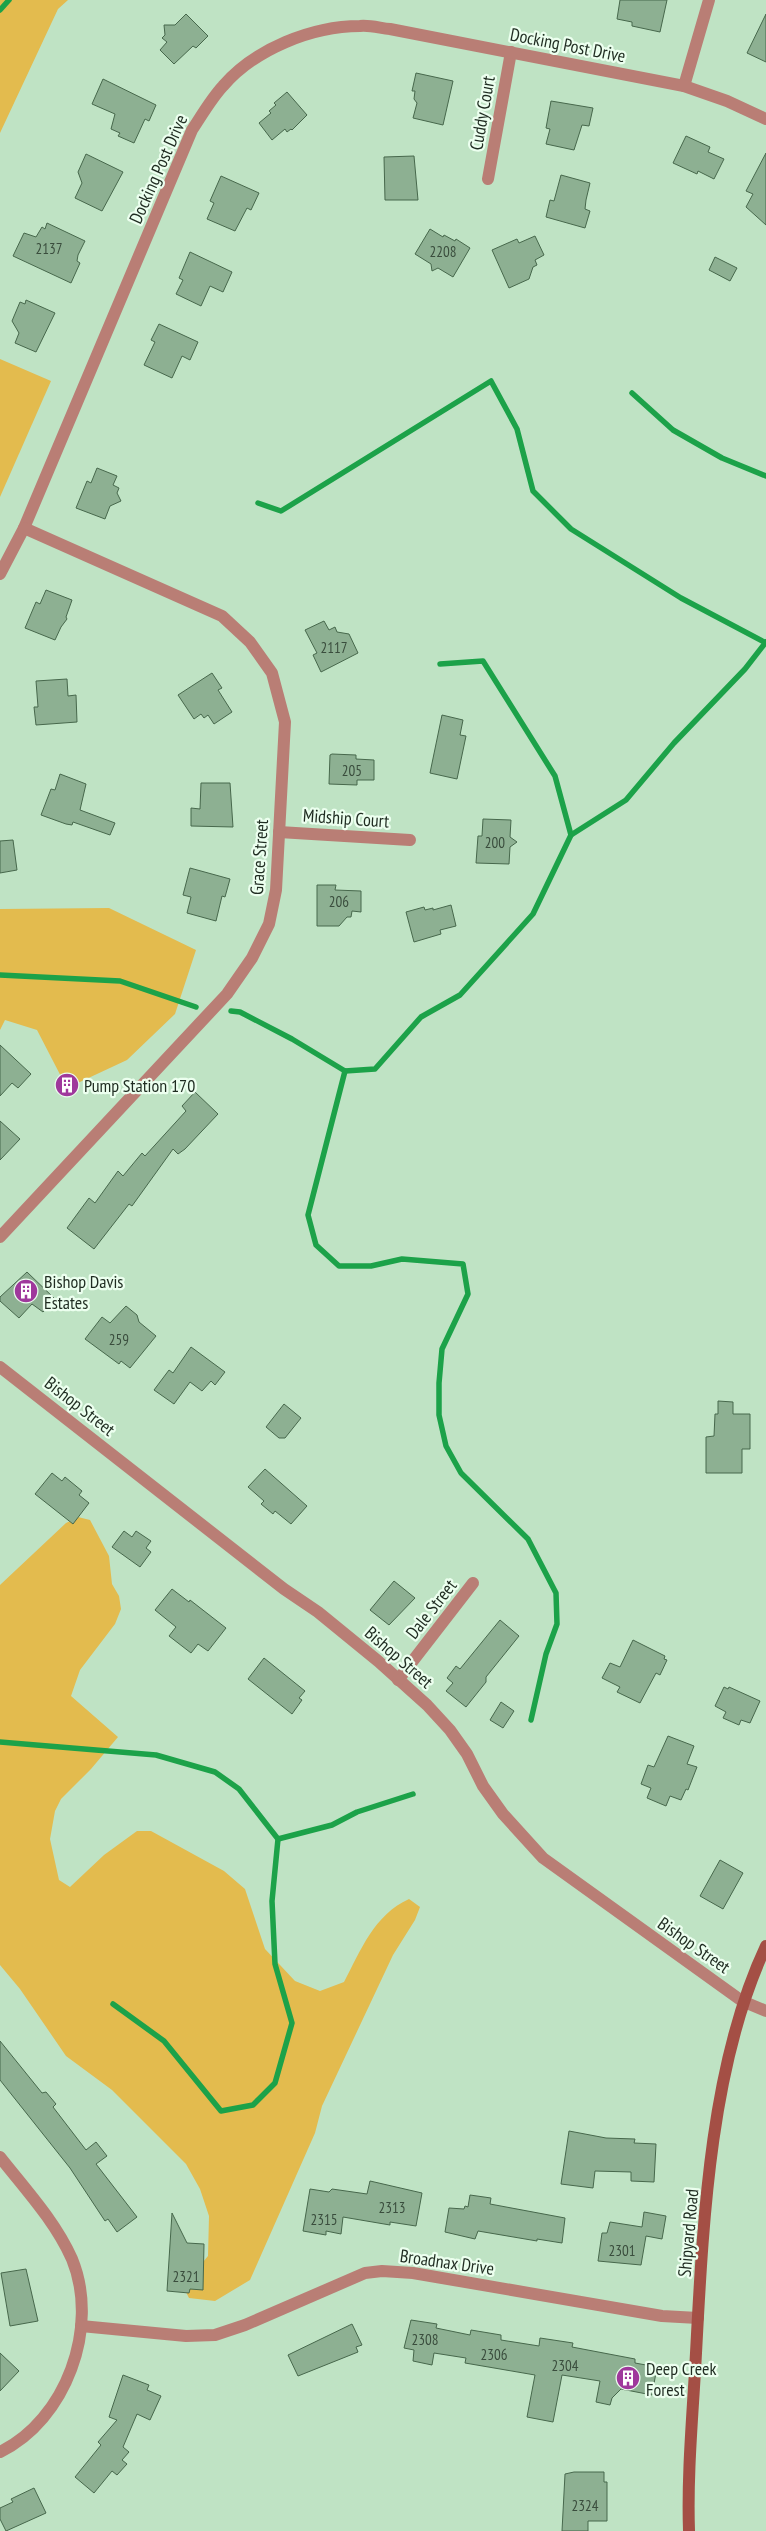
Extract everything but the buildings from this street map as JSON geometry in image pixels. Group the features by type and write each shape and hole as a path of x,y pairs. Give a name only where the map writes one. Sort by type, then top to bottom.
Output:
{"street":[{"path":"684,86 709,0"},
{"name":"Docking Post Drive","path":"0,574 24,528 192,130 223,85 251,61 286,42 330,29 360,26 390,29 684,86 727,101 766,119"},
{"name":"Cuddy Court","path":"488,180 511,52"},
{"name":"Grace Street","path":"0,1237 227,994 252,958 270,924 276,890 285,722 272,673 250,642 222,616 24,528"},
{"name":"Midship Court","path":"279,832 410,840"},
{"name":"Bishop Street","path":"0,1367 284,1589 346,1634 427,1705 450,1730 467,1754 482,1786 503,1814 543,1858 742,2001 766,2011"},
{"name":"Dale Street","path":"398,1680 474,1583"},
{"name":"Shipyard Road","path":"689,2531 688,2500 698,2318 706,2210 720,2102 742,2001 766,1946"},
{"path":"0,2157 55,2227 72,2261 80,2294 81,2326 72,2367 61,2392 41,2419 25,2435 0,2452"},
{"name":"Broadnax Drive","path":"81,2326 186,2336 214,2335 245,2325 365,2273 382,2271 413,2272 662,2316 698,2318"}],"shaded area":[{"path":"0,0 68,0 58,9 0,133"},
{"path":"0,359 51,381 0,497"},
{"path":"109,908 196,950 175,1014 127,1060 67,1088 37,1030 5,1020 0,1030 0,909"},
{"path":"78,1517 90,1520 109,1556 112,1584 119,1596 121,1609 115,1624 80,1670 71,1696 118,1737 91,1769 61,1799 55,1811 50,1839 59,1880 70,1887 104,1855 137,1831 151,1831 224,1871 245,1889 265,1949 295,1981 320,1991 344,1982 363,1946 386,1914 409,1899 420,1907 415,1920 393,1955 322,2106 315,2133 250,2280 215,2301 189,2298 183,2286 208,2256 209,2216 200,2189 186,2164 112,2090 66,2056 20,1989 0,1965 0,1585 66,1523"}],"waterway":[{"path":"0,10 9,0"},
{"path":"258,503 281,511 491,381 517,429 533,491 571,529 681,598 766,643"},
{"path":"632,393 673,430 722,458 766,476"},
{"path":"231,1011 240,1012 292,1039 345,1071 375,1069 421,1017 460,995 533,914 571,835 626,800 674,743 745,669 766,642"},
{"path":"440,664 483,661 555,776 571,835"},
{"path":"0,975 120,981 196,1007"},
{"path":"345,1071 308,1215 316,1245 339,1266 371,1266 402,1259 463,1264 468,1294 442,1349 439,1415 446,1446 461,1473 528,1539 556,1593 557,1624 546,1654 531,1720"},
{"path":"0,1742 156,1755 215,1772 239,1789 278,1839 272,1901 275,1964 292,2023 275,2083 253,2105 221,2111 164,2041 113,2004"},
{"path":"278,1839 332,1825 357,1812 413,1794"}],"place":[{"name":"Pump Station 170","path":"67,1085"},
{"name":"Bishop Davis Estates","path":"26,1291"},
{"name":"Deep Creek Forest","path":"628,2378"}]}
